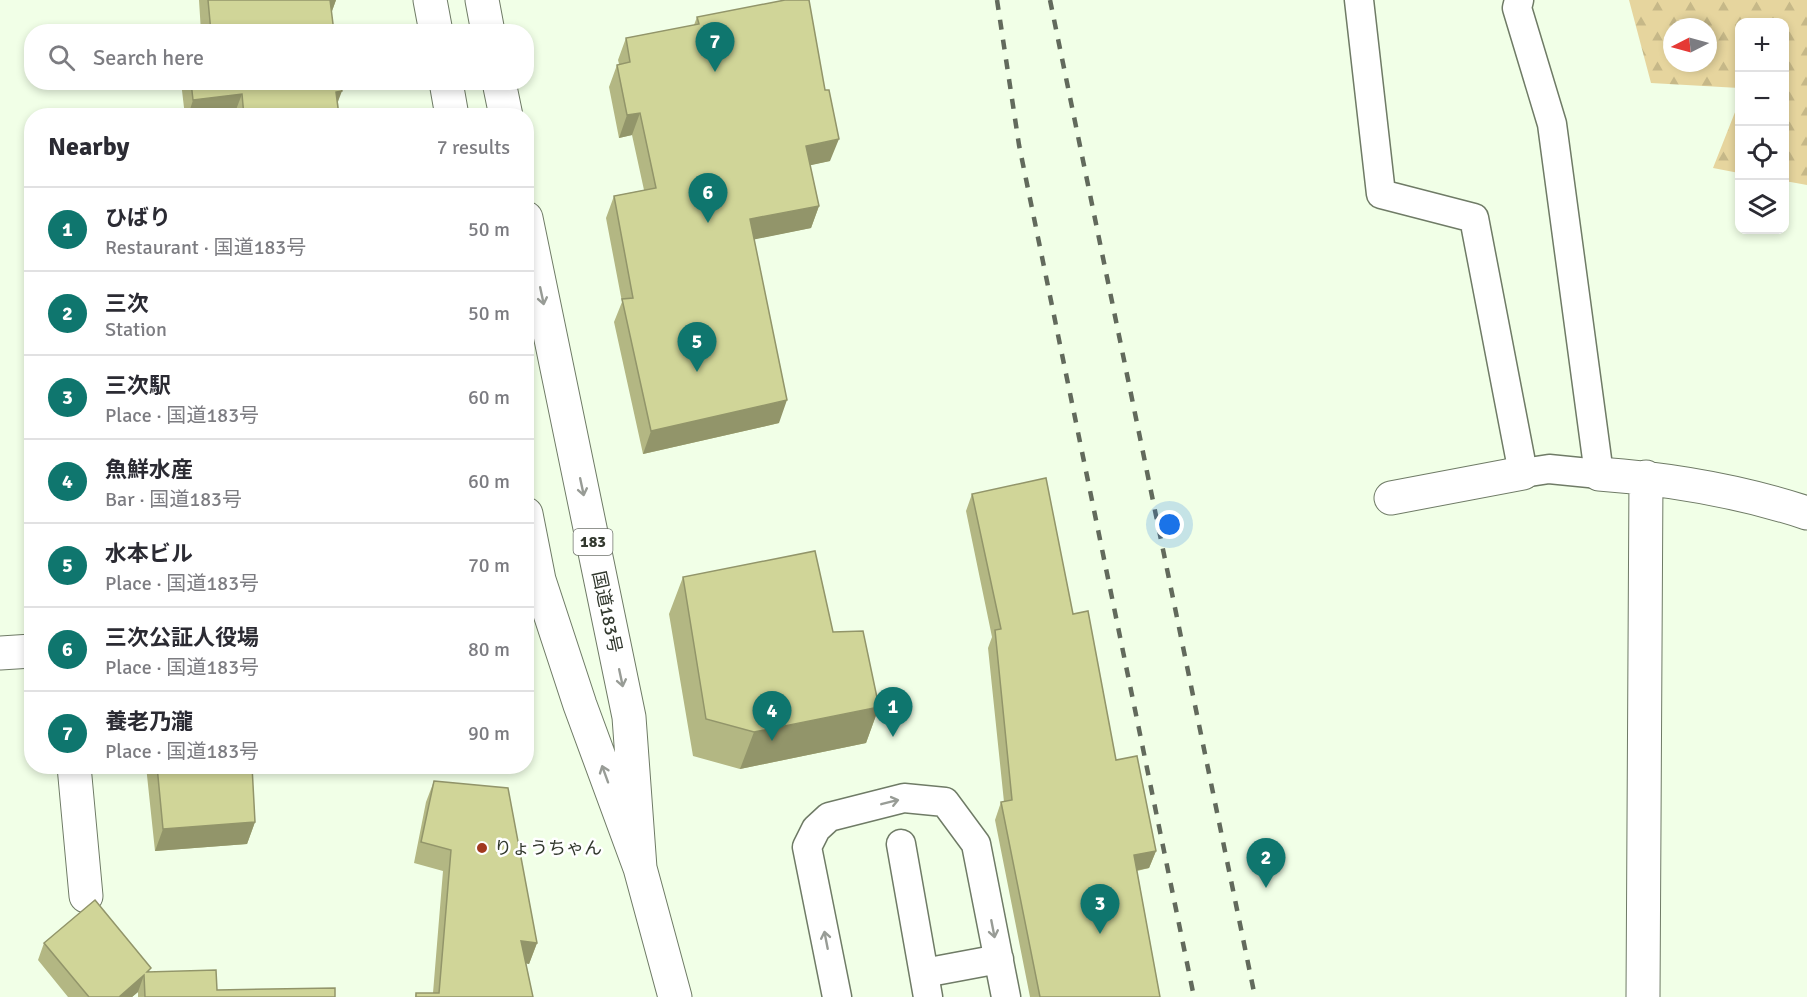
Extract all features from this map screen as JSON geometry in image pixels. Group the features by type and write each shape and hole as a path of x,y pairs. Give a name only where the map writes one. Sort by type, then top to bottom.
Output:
{"main road":[{"path":"430,0 434,24"},
{"path":"482,0 486,24"},
{"path":"447,90 451,108"},
{"path":"501,90 504,108"},
{"name":"国道183号","path":"534,257 629,717 640,868"},
{"path":"1390,498 1523,473"},
{"path":"1599,474 1646,477 1762,498 1807,513"},
{"path":"1643,997 1646,477"},
{"name":"国道183号","path":"534,555 539,580 580,705 640,868 675,997"},
{"path":"0,653 24,652"},
{"path":"75,774 86,896"}],"lane":[{"path":"1359,0 1381,194 1474,218 1523,473 1549,469 1599,474 1552,124 1517,8 1519,0"},
{"path":"837,997 807,847 816,829 829,817 904,798 945,802 976,844 1006,997"},
{"path":"901,844 926,985 999,959"}],"green space":[{"path":"1629,0 1807,0 1807,185 1789,182 1789,18 1735,18 1735,88 1651,83"},
{"path":"1735,112 1735,172 1713,168"}],"building":[{"path":"208,0 330,0 333,24 210,24"},
{"path":"785,0 809,0 825,90 829,90 839,139 806,146 819,206 750,219 787,400 651,431 622,299 633,298 614,196 656,188 640,113 627,115 617,65 630,62 626,38 699,24 697,17"},
{"path":"192,90 342,91 336,92 338,108 243,108 242,94 193,100"},
{"path":"1046,478 1073,614 1088,611 1116,760 1137,756 1156,851 1134,855 1160,997 1040,997 1001,802 1012,800 995,630 1001,629 972,494"},
{"path":"815,551 833,632 863,631 879,707 754,732 706,719 683,577"},
{"path":"158,774 252,774 255,822 163,829"},
{"path":"434,781 508,788 537,943 521,941 533,997 416,997 416,993 439,993 451,850 421,842"},
{"path":"95,900 151,968 147,972 216,970 217,990 335,988 335,997 145,997 144,975 119,997 89,997 44,943"}],"railway":[{"path":"997,0 1019,145 1194,997"},
{"path":"1050,0 1255,997"}],"place":[{"name":"養老乃瀧","path":"715,72"},
{"name":"三次公証人役場","path":"708,223"},
{"name":"水本ビル","path":"697,372"},
{"name":"ひばり","path":"893,737"},
{"name":"魚鮮水産","path":"772,741"},
{"name":"りょうちゃん","path":"482,848"},
{"name":"三次","path":"1266,888"},
{"name":"三次駅","path":"1100,934"}]}
